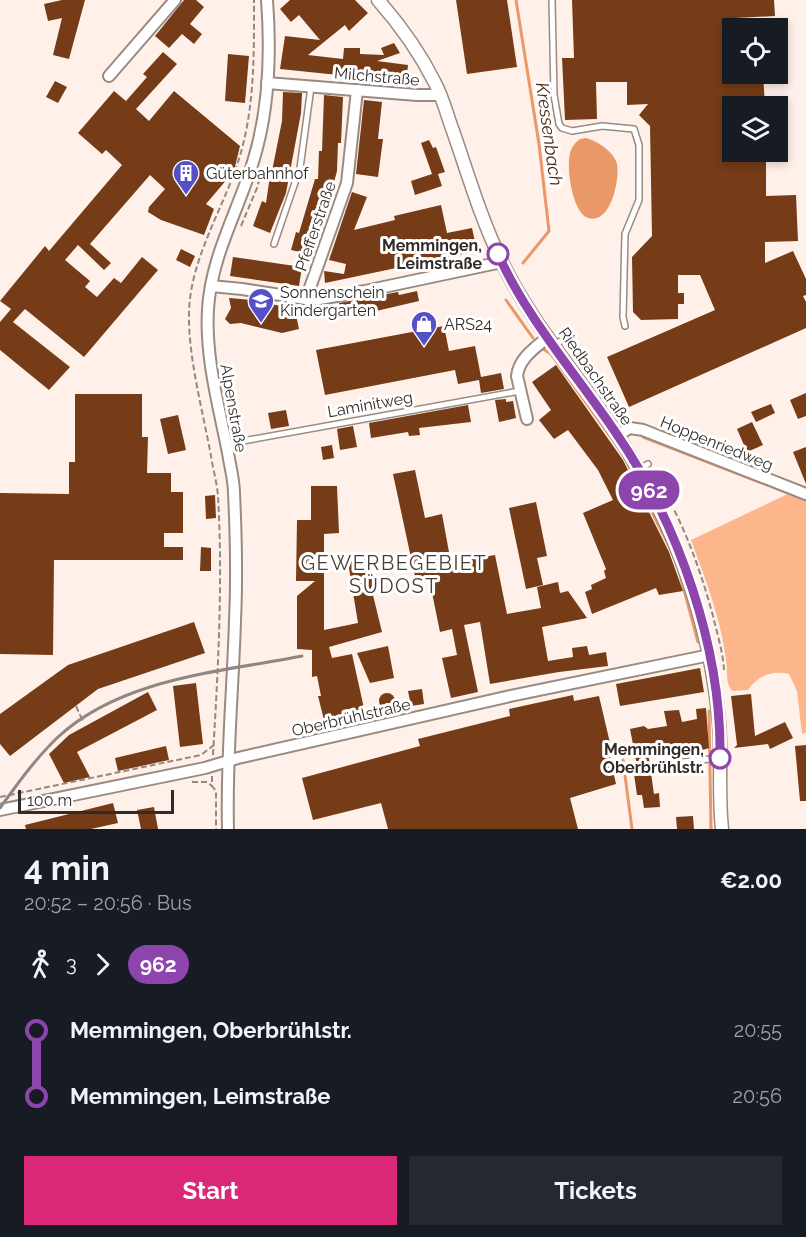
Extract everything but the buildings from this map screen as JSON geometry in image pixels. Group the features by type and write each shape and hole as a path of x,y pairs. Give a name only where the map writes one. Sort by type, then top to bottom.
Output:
{"street":[{"path":"109,76 176,0"},
{"name":"Alpenstraße","path":"228,829 236,618 234,489 213,380 208,309 211,286 220,252 254,161 264,114 267,83 267,0"},
{"name":"Riedbachstraße","path":"378,0 419,52 440,95 502,262 531,312 555,340 618,435 643,467 690,583 710,655 718,717 722,829"},
{"name":"Milchstraße","path":"267,83 440,95"},
{"name":"Pfefferstraße","path":"306,299 338,212 346,183 357,90"},
{"path":"211,286 306,299 365,291 502,262"},
{"path":"527,419 517,376 521,363 555,340"},
{"name":"Hoppenriedweg","path":"618,435 630,428 643,430 806,494"},
{"name":"Oberbrühlstraße","path":"0,810 205,768 510,696 710,655"}],"lane":[{"path":"552,0 554,86 559,124 562,128 572,131 602,126 634,129 639,145 639,201 625,234 623,317 625,326"},
{"name":"Milchstraße","path":"274,244 300,168 312,85"},
{"name":"Laminitweg","path":"226,444 520,392"},
{"path":"663,764 718,758"}],"path":[{"path":"240,228 263,167"},
{"path":"555,340 616,412"},
{"path":"76,706 84,723"},
{"path":"0,797 201,755 214,745"},
{"path":"212,786 216,791 216,829"}],"shaded area":[{"path":"586,138 613,155 618,171 615,190 608,208 603,215 596,218 588,218 582,214 571,187 569,156 574,145 580,139"},
{"path":"792,492 806,497 806,732 802,734 797,691 789,674 771,673 761,677 748,690 732,691 730,688 724,645 716,614 691,540"}],"waterway":[{"name":"Kressenbach","path":"516,0 539,144 549,231 523,263"},
{"name":"Kressenbach","path":"506,300 533,338"},
{"name":"Kressenbach","path":"543,349 551,354 618,447"},
{"path":"643,437 806,500"},
{"name":"Kressenbach","path":"625,458 670,548"},
{"name":"Kressenbach","path":"679,571 698,642"},
{"name":"Kressenbach","path":"709,711 711,829"},
{"name":"Kressenbach","path":"623,760 632,829"}],"railway":[{"path":"0,808 20,780 58,737 83,717 112,702 173,680 302,656"}],"bus line":[{"name":"962","path":"498,254 531,312 618,435 639,470 675,545 690,583 710,655 719,726 720,758"}],"place":[{"name":"Güterbahnhof","path":"186,196"},
{"name":"Memmingen, Leimstraße","path":"498,254"},
{"name":"Sonnenschein Kindergarten","path":"261,324"},
{"name":"ARS24","path":"424,347"},
{"name":"Memmingen, Oberbrühlstr.","path":"720,758"}],"district":[{"name":"GEWERBEGEBIET SÜDOST","path":"394,574"}]}
